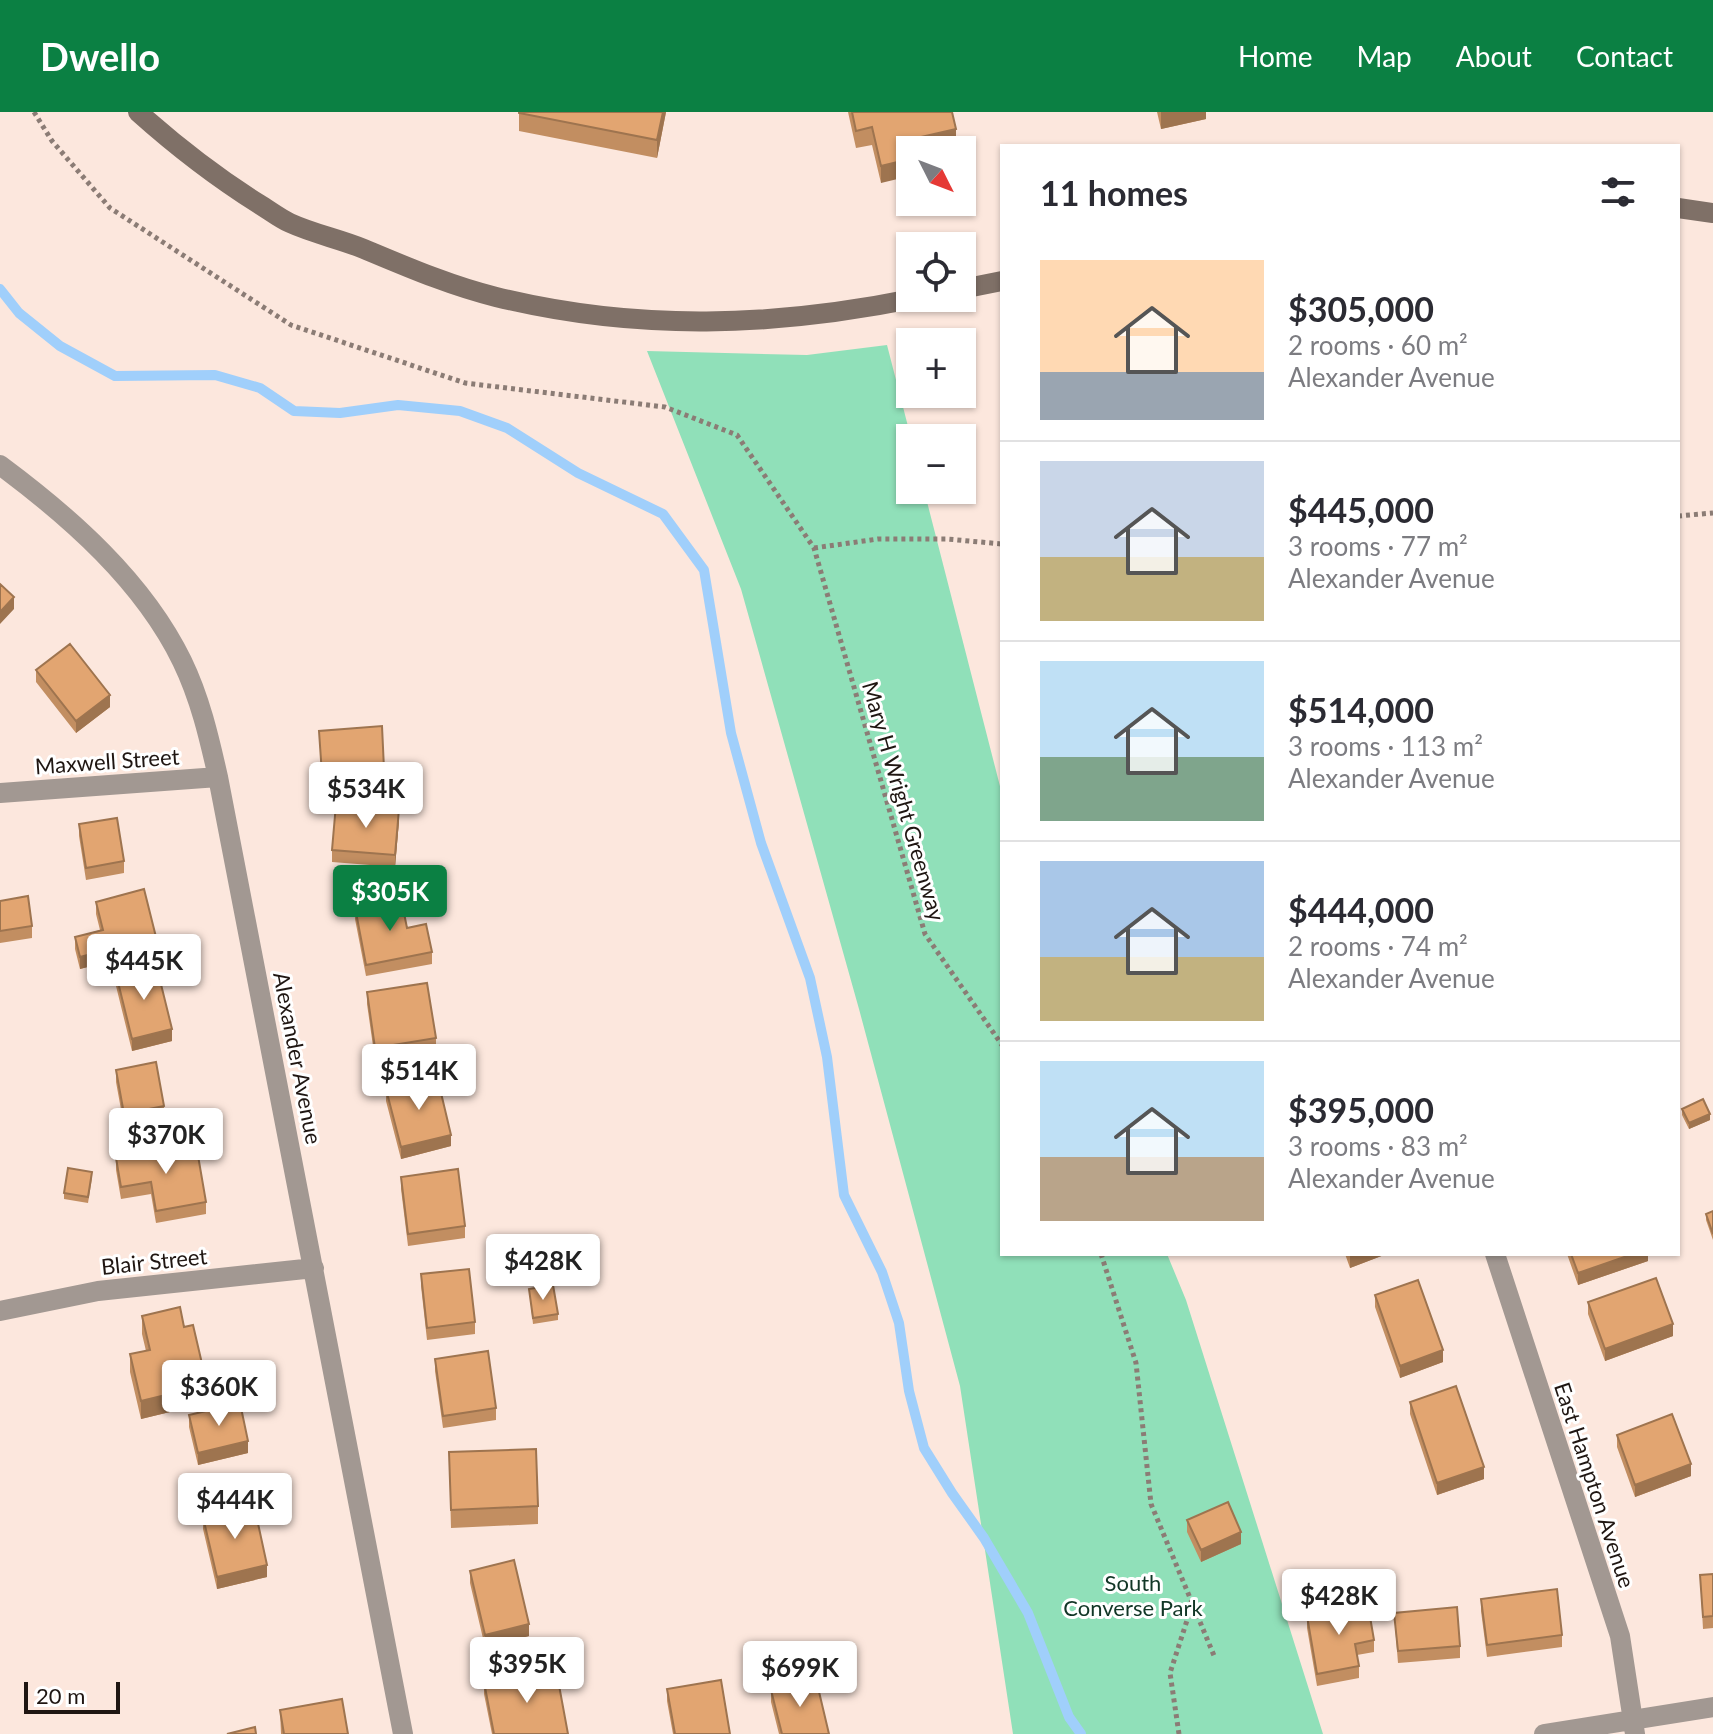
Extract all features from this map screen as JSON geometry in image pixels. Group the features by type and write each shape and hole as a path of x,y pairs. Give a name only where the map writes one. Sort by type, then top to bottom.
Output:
{"street":[{"path":"138,112 228,185 289,223 494,297 624,318 715,323 792,319 896,302"},
{"path":"1680,208 1713,213"},
{"path":"976,286 1000,281"},
{"name":"Alexander Avenue","path":"0,465 89,539 154,613 182,660 203,711 403,1734"},
{"name":"Maxwell Street","path":"0,793 218,777"},
{"name":"East Hampton Avenue","path":"1496,1256 1620,1636 1634,1727"},
{"name":"Blair Street","path":"0,1311 98,1291 314,1268"},
{"path":"1544,1734 1634,1727 1713,1707"}],"path":[{"name":"Mary H Wright Greenway","path":"34,112 52,141 110,208 291,325 465,383 665,407 737,435 814,548 925,934 1000,1042"},
{"path":"1680,516 1713,513"},
{"path":"814,548 878,539 947,539 1000,544"},
{"path":"1102,1256 1136,1363 1151,1504 1215,1658"},
{"path":"1179,1734 1170,1673 1192,1604"}],"green space":[{"name":"South Converse Park","path":"887,345 896,380 896,408 903,408 907,424 896,424 896,504 928,504 1000,786 1000,1256 1168,1256 1186,1300 1323,1734 1013,1734 960,1386 859,1009 741,589 647,351 807,355"}],"building":[{"path":"519,112 663,112 657,140"},
{"path":"852,112 952,112 956,129 925,136 896,136 896,162 881,166 872,127 856,131"},
{"path":"0,584 14,597 0,612"},
{"path":"70,644 110,695 76,721 36,670"},
{"path":"382,726 384,769 349,771 350,787 323,789 319,731"},
{"path":"336,804 399,809 395,855 332,850"},
{"path":"117,818 124,861 86,868 79,824"},
{"path":"144,889 156,937 80,957 75,937 103,930 96,902"},
{"path":"28,896 32,926 0,931 0,901"},
{"path":"401,898 407,928 426,924 432,952 366,965 355,907"},
{"path":"156,964 172,1029 132,1039 116,974"},
{"path":"427,983 436,1038 375,1048 367,992"},
{"path":"156,1062 164,1106 124,1114 116,1070"},
{"path":"437,1076 451,1135 401,1147 386,1089"},
{"path":"1703,1099 1710,1114 1689,1123 1682,1109"},
{"path":"196,1144 206,1202 156,1211 151,1182 121,1187 116,1158"},
{"path":"68,1168 92,1172 88,1197 64,1193"},
{"path":"458,1169 465,1226 408,1234 401,1177"},
{"path":"1713,1211 1713,1234 1706,1214"},
{"path":"1572,1256 1627,1256 1578,1273"},
{"path":"469,1269 475,1322 427,1328 421,1274"},
{"path":"1656,1278 1673,1324 1605,1349 1588,1302"},
{"path":"1418,1280 1443,1350 1400,1366 1375,1295"},
{"path":"553,1285 558,1314 533,1318 529,1289"},
{"path":"180,1307 184,1327 193,1325 207,1385 141,1401 130,1354 150,1350 142,1316"},
{"path":"488,1351 496,1408 443,1416 435,1359"},
{"path":"1456,1386 1484,1467 1437,1483 1410,1402"},
{"path":"240,1403 248,1441 198,1453 189,1415"},
{"path":"1672,1414 1691,1464 1635,1485 1617,1435"},
{"path":"536,1449 538,1506 451,1510 449,1452"},
{"path":"1228,1502 1241,1532 1201,1550 1187,1520"},
{"path":"254,1505 267,1565 217,1577 203,1517"},
{"path":"514,1560 529,1624 485,1635 470,1571"},
{"path":"1713,1574 1713,1616 1703,1617 1700,1575"},
{"path":"1557,1589 1562,1635 1487,1645 1481,1599"},
{"path":"1368,1605 1374,1640 1355,1644 1359,1666 1317,1674 1307,1616"},
{"path":"1457,1607 1460,1646 1398,1651 1394,1613"},
{"path":"556,1669 568,1734 494,1734 484,1682"},
{"path":"816,1679 829,1734 782,1734 771,1690"},
{"path":"721,1680 730,1734 675,1734 667,1689"},
{"path":"342,1699 348,1734 284,1734 280,1710"},
{"path":"255,1727 256,1734 227,1734"}],"waterway":[{"path":"0,289 19,313 60,346 115,376 215,375 260,388 294,411 340,413 398,405 460,411 507,428 578,473 663,514 704,570 731,733 761,843 810,978 827,1057 844,1195 882,1272 899,1323 909,1391 924,1448 984,1538 1028,1613 1069,1717 1081,1734"}]}
